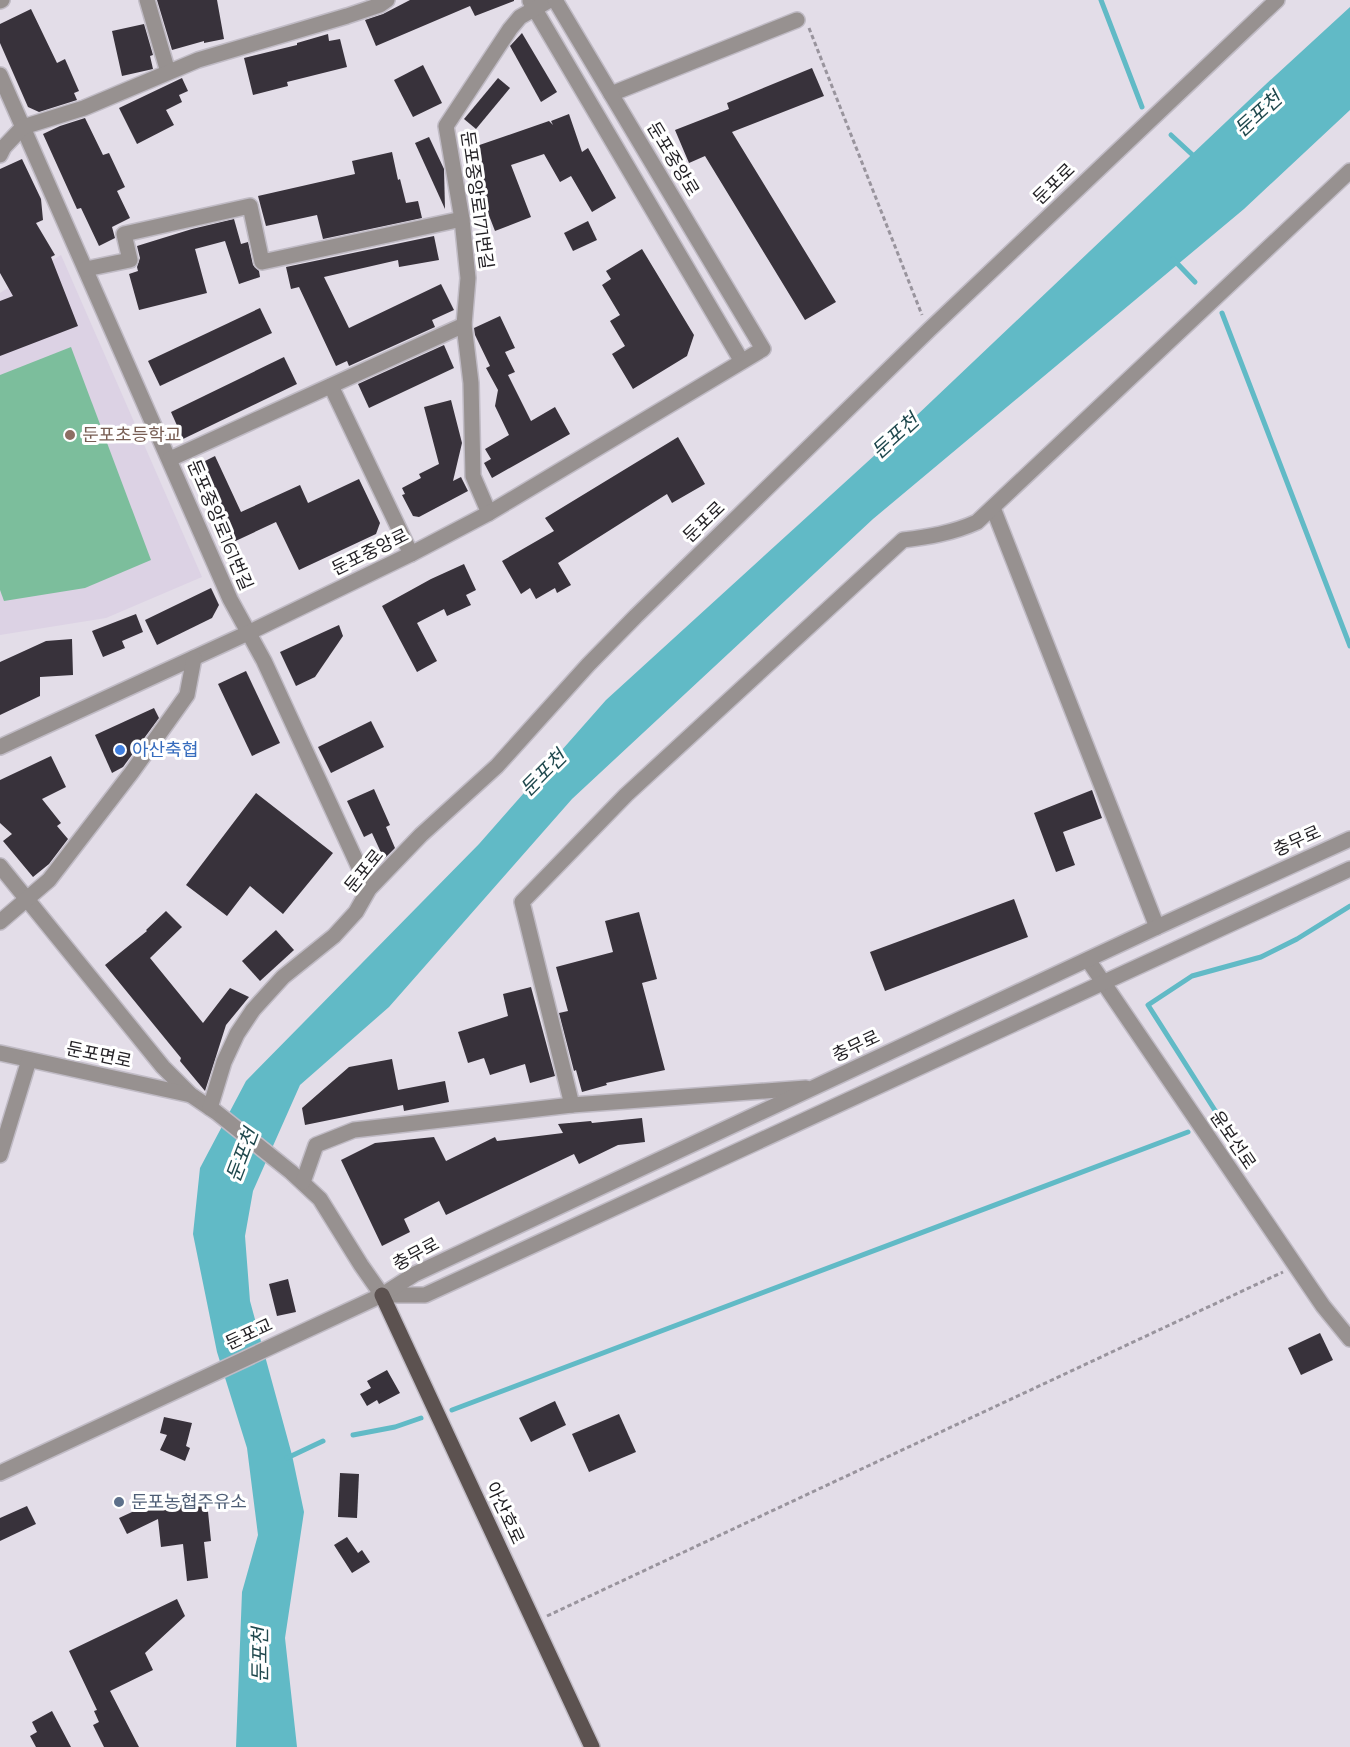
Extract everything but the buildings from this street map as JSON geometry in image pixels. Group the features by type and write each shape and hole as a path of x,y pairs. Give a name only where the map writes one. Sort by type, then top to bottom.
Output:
{"main road":[{"name":"아산호로","path":"382,1295 592,1747"}],"street":[{"path":"147,0 168,72"},
{"path":"0,154 23,127 84,108 198,60 347,16 380,5 387,0"},
{"name":"둔포중앙로171번길","path":"489,513 473,476 471,382 464,324 468,278 462,219 446,126 510,29 532,4 550,0"},
{"name":"둔포중앙로","path":"0,747 248,633 411,554 489,513 762,349 555,0"},
{"name":"둔포로","path":"213,1110 225,1062 237,1034 253,1010 283,977 334,936 356,912 369,889 421,835 497,766 588,665 636,616 929,330 1277,0"},
{"path":"532,4 741,360"},
{"path":"611,94 802,21"},
{"name":"둔포중앙로161번길","path":"0,75 230,599 264,661 369,889"},
{"path":"572,1105 522,902 627,795 903,540 925,538 962,529 977,522 1350,171"},
{"path":"86,269 130,260 124,234 250,206 262,262 462,219"},
{"path":"170,459 464,324"},
{"path":"331,386 411,554"},
{"path":"993,508 1157,927"},
{"path":"0,921 50,880 132,772 187,695 194,658"},
{"name":"충무로","path":"331,1317 382,1295 414,1274 1350,839"},
{"path":"0,866 163,1067 191,1095 297,1177 320,1199 382,1295"},
{"name":"충무로","path":"382,1295 425,1294 1350,868"},
{"name":"윤보선로","path":"1088,960 1323,1306 1350,1339"},
{"name":"둔포면로","path":"0,1053 191,1095"},
{"path":"0,1155 3,1136 29,1060"},
{"path":"297,1177 316,1145 354,1130 572,1105 815,1087"},
{"name":"둔포교","path":"0,1473 331,1317"}],"path":[{"path":"802,21 929,330"},
{"path":"534,1622 1296,1266"}],"shaded area":[{"name":"둔포초등학교","path":"61,255 202,577 106,618 0,635 0,293"}],"green space":[{"path":"71,347 151,560 85,588 4,601 0,590 0,375"}],"water":[{"name":"둔포천","path":"1350,7 1350,110 1244,209 873,519 572,799 389,1007 300,1085 253,1191 245,1236 250,1301 292,1455 304,1512 285,1638 297,1747 236,1747 242,1592 258,1535 247,1448 217,1352 193,1234 200,1168 246,1081 479,844 606,700 876,454"}],"waterway":[{"path":"1101,0 1142,107"},
{"path":"1171,135 1197,159"},
{"path":"1173,259 1195,282"},
{"path":"1222,313 1350,646"},
{"path":"1214,1123 1216,1112 1148,1005 1192,976 1261,957 1297,939 1350,906"},
{"path":"452,1410 1188,1132"},
{"path":"353,1435 395,1427 421,1418"},
{"path":"287,1458 323,1441"}],"place":[{"name":"둔포초등학교","path":"70,435"},
{"name":"아산축협","path":"120,750"},
{"name":"둔포농협주유소","path":"119,1502"}]}
